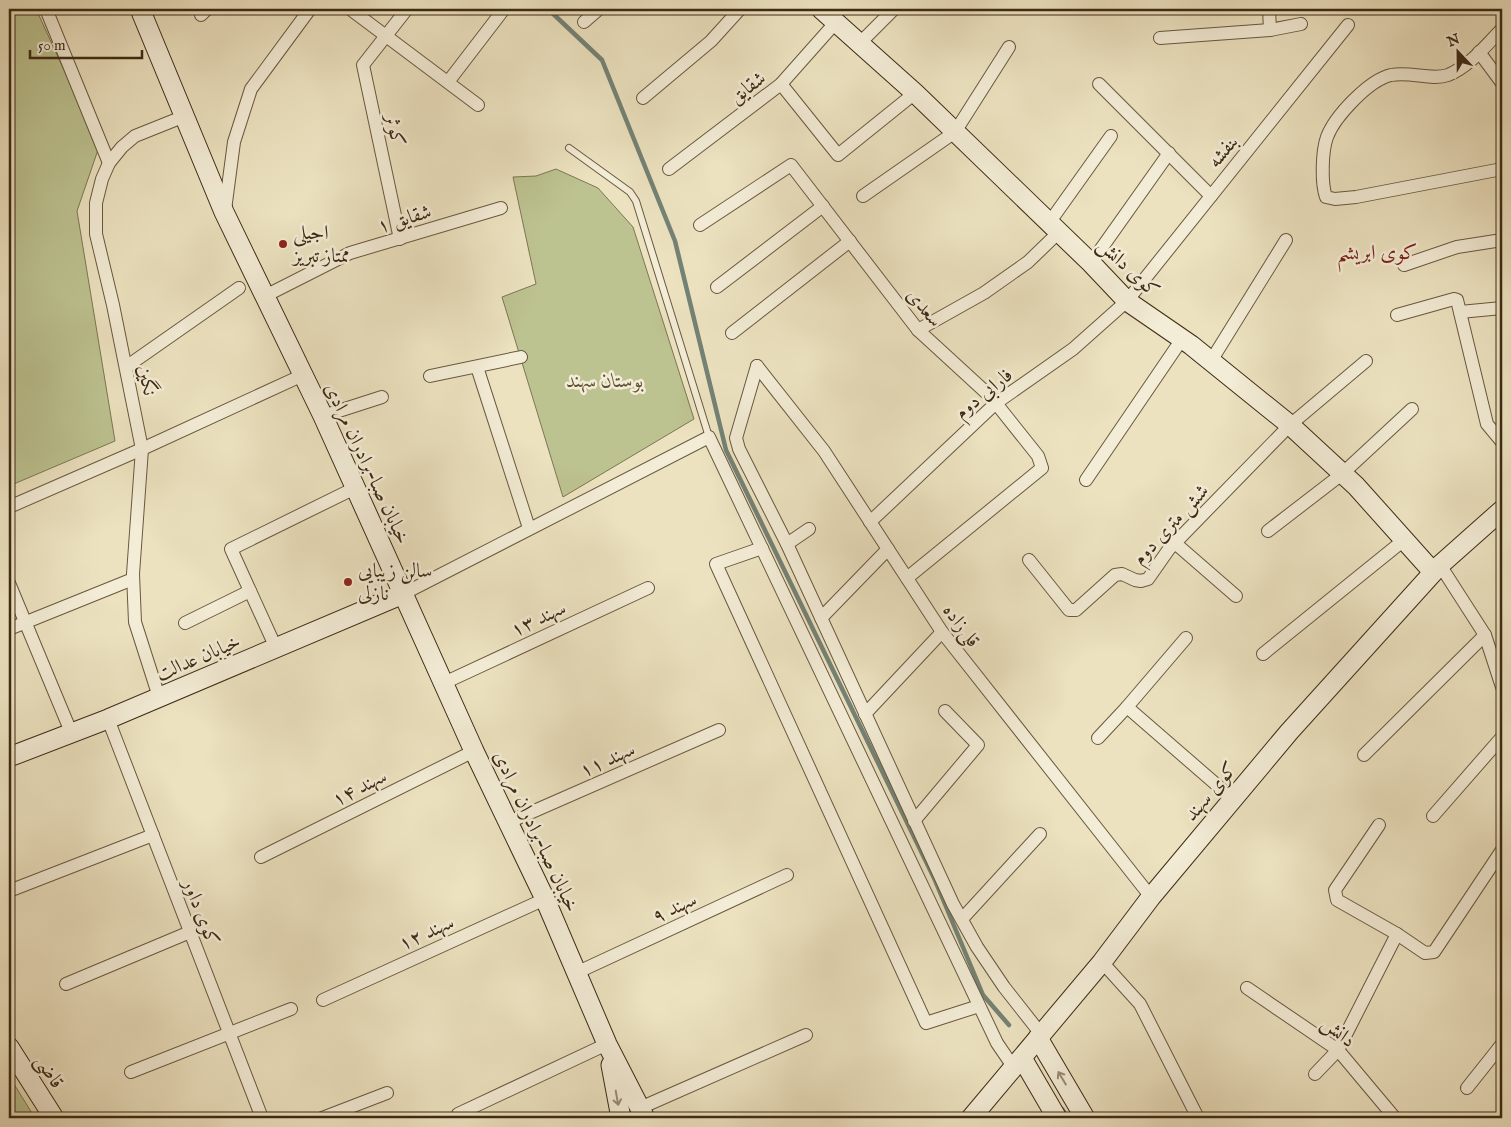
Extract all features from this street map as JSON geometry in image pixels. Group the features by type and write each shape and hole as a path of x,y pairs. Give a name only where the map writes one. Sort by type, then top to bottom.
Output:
{"main road":[{"name":"خیابان صبا-برادران مرادی","path":"140,9 224,212 323,416 474,751 545,899 578,972 607,1044"},
{"name":"کوی دانش","path":"821,9 915,93 1091,263 1126,301 1211,361 1290,426 1342,474 1404,540 1437,568"},
{"name":"کوی سهند","path":"971,1118 1102,962 1151,897 1288,732 1437,568 1502,510"},
{"name":"خیابان عدالت","path":"9,756 108,719 403,594"},
{"path":"1040,1036 1085,1118"},
{"path":"607,1044 642,1113"},
{"path":"607,1044 621,1118"},
{"name":"قاضی","path":"9,1047 54,1118"},
{"path":"1018,1063 1057,1118"}],"street":[{"path":"46,9 109,163"},
{"path":"224,212 234,142 251,89 310,9"},
{"path":"350,9 478,105"},
{"path":"386,36 407,9"},
{"path":"448,82 504,9"},
{"path":"584,22 599,9"},
{"path":"643,98 711,42 740,9"},
{"path":"860,43 894,9"},
{"path":"1268,9 1270,30"},
{"name":"شقایق","path":"669,169 781,84 836,22"},
{"path":"1160,38 1270,30 1301,24"},
{"name":"بنفشه","path":"1126,301 1348,25"},
{"path":"1502,28 1472,60 1446,76 1436,78 1412,73 1391,75 1360,94 1338,119 1327,138 1322,169 1323,189 1326,197 1335,199 1502,169"},
{"name":"کوثر","path":"386,36 363,65 400,239"},
{"path":"863,196 955,132 1009,47"},
{"path":"1479,52 1502,83"},
{"path":"781,84 838,155 915,93"},
{"path":"1099,84 1211,196"},
{"name":"نگین","path":"159,697 135,622 133,579 142,449 113,305 96,234 96,203 102,179 109,163 122,147 135,136 185,116"},
{"path":"918,330 999,282 1028,262 1054,228 1111,136"},
{"path":"1091,263 1169,153"},
{"name":"سعدی","path":"700,225 791,165 918,330 996,403 1038,456 1042,463 1042,468 907,578"},
{"path":"717,287 823,206"},
{"name":"شقایق ۱","path":"265,296 350,253 501,208"},
{"path":"1211,361 1286,240"},
{"path":"1404,265 1457,247 1502,240"},
{"path":"732,333 850,241"},
{"path":"126,367 239,288"},
{"path":"1397,315 1454,299 1458,302 1487,424 1502,442"},
{"name":"فارابی دوم","path":"870,522 996,403 1073,349 1126,301"},
{"path":"1460,312 1502,308"},
{"path":"1086,480 1182,339"},
{"path":"430,376 521,357"},
{"name":"شش متری دوم","path":"1029,560 1069,610 1073,611 1115,575 1122,574 1141,581 1148,578 1175,543 1290,426 1366,361"},
{"name":"قلی‌زاده","path":"787,544 736,438 757,366 824,451 942,632 1151,897"},
{"path":"477,367 529,528"},
{"path":"9,507 142,449 303,375"},
{"path":"323,416 382,396"},
{"path":"1268,531 1342,474 1412,408"},
{"path":"403,594 709,437 997,1044 1018,1063"},
{"path":"276,648 231,549 355,488"},
{"path":"809,529 787,544 914,821 962,919 977,947 1040,1036"},
{"path":"1263,654 1404,540"},
{"path":"1175,543 1236,596"},
{"path":"762,548 716,564 926,1023 979,1006"},
{"path":"821,618 888,550"},
{"path":"1437,568 1486,635 1502,687"},
{"path":"9,629 133,579"},
{"path":"9,583 71,732"},
{"name":"سهند ۱۳","path":"444,683 648,588"},
{"path":"185,623 250,590"},
{"path":"865,714 942,632"},
{"path":"1364,755 1486,635"},
{"path":"1098,738 1186,638"},
{"path":"1127,707 1233,799"},
{"path":"914,821 978,745 946,711"},
{"name":"کوی داور","path":"108,719 262,1118"},
{"name":"سهند ۱۱","path":"509,822 719,730"},
{"path":"1433,816 1502,737"},
{"name":"سهند ۱۴","path":"261,857 474,751"},
{"path":"1379,825 1335,890 1335,895 1337,900 1397,934 1425,953 1430,954 1434,952 1502,850"},
{"path":"962,919 1040,834"},
{"path":"9,891 153,835"},
{"name":"سهند ۹","path":"578,972 787,875"},
{"name":"سهند ۱۲","path":"323,1000 545,899"},
{"path":"66,984 190,932"},
{"path":"1315,1074 1338,1050 1397,934"},
{"path":"1102,962 1140,1004 1198,1118"},
{"name":"دانش","path":"1247,988 1338,1050 1395,1118"},
{"path":"131,1072 291,1009"},
{"path":"642,1113 806,1035"},
{"path":"458,1114 607,1044"},
{"path":"1467,1088 1502,1044"},
{"path":"322,1118 387,1093"}],"lane":[{"path":"569,148 630,192 636,201 709,437"}],"green space":[{"path":"9,9 36,9 86,118 100,144 77,211 115,441 9,486"},
{"name":"بوستان سهند","path":"556,169 598,188 633,227 694,419 563,497 502,297 536,284 513,177 536,176"},
{"path":"9,1076 35,1118 9,1118"}],"waterway":[{"path":"548,9 602,60 675,241 726,450 934,878 983,995 1009,1025"},
{"path":"1062,1109 1068,1118"}],"place":[{"name":"اجیلی ممتاز تبریز","path":"283,244"},
{"name":"سالن زیبایی نازلی","path":"348,582"}],"district":[{"name":"کوی ابریشم","path":"1377,252"}]}
